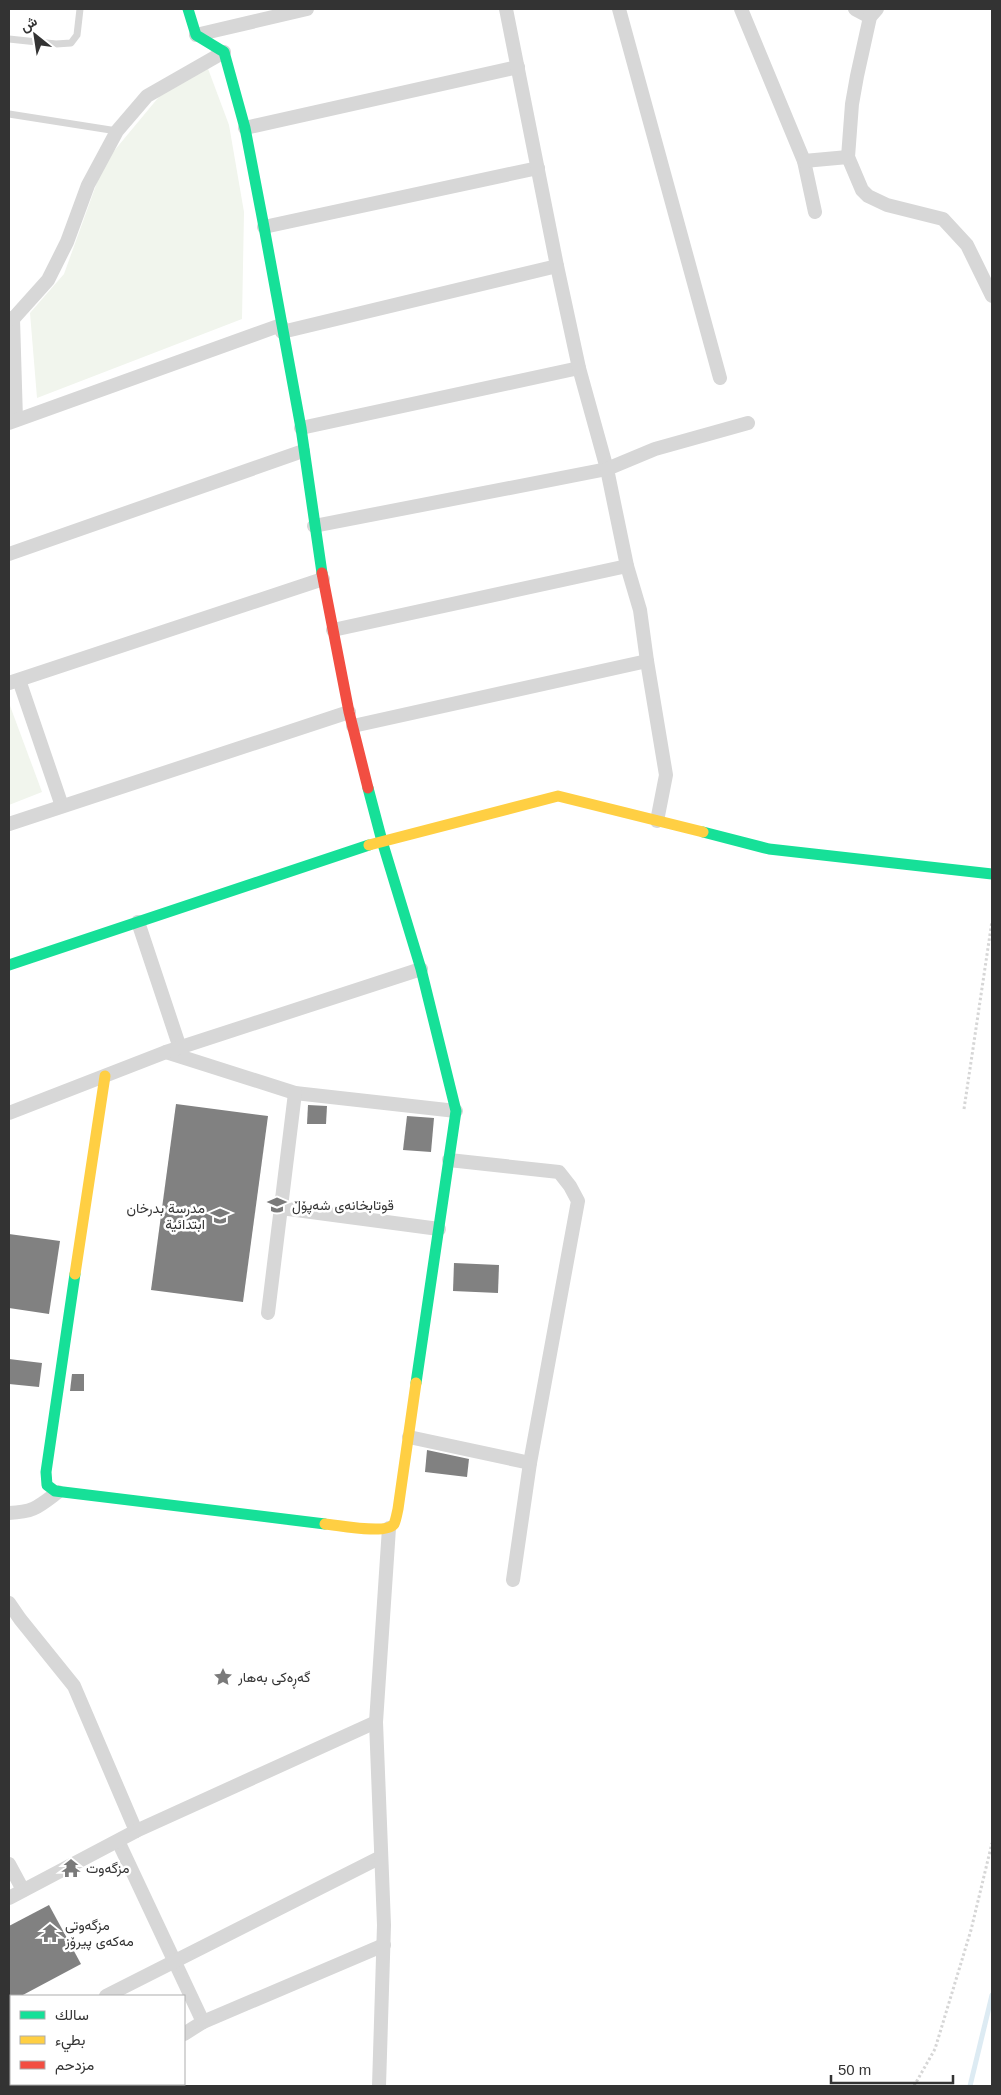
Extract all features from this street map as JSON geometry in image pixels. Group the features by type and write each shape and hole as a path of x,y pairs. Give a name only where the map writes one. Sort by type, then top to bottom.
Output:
{"street":[{"path":"105,1076 46,1472 47,1486 58,1492 379,1530 388,1528 394,1524 398,1509 456,1110 421,969 382,841 351,719 322,579 301,428 245,128 224,52 196,35 188,9"},
{"path":"196,35 307,9"},
{"path":"506,9 579,368 607,468 627,566 640,610 646,661 666,775 657,821"},
{"path":"619,9 720,378"},
{"path":"740,9 804,161 815,212"},
{"path":"855,9 874,13 852,104 848,157 862,190 868,196 887,205 943,219 967,245 992,296"},
{"path":"224,52 147,96 117,131 88,185 68,242 48,280 11,318 12,421 282,328 557,266"},
{"path":"245,128 518,67"},
{"path":"804,161 848,157"},
{"path":"264,226 538,168"},
{"path":"301,428 579,368"},
{"path":"314,526 607,468 655,449 748,423"},
{"path":"9,554 303,451"},
{"path":"332,630 627,566"},
{"path":"62,806 14,681 322,579"},
{"path":"9,824 62,806 351,719 646,661"},
{"path":"9,965 382,841 558,796 770,849 992,874"},
{"path":"138,922 180,1048"},
{"path":"9,1113 166,1052 421,969"},
{"path":"166,1052 296,1093 456,1110"},
{"path":"268,1313 296,1093"},
{"path":"449,1160 559,1172 570,1186 578,1201 530,1463 513,1580"},
{"path":"281,1208 439,1229"},
{"path":"408,1437 530,1463"},
{"path":"9,1513 26,1513 36,1509 58,1492"},
{"path":"379,2086 384,1946 376,1722 388,1528"},
{"path":"9,1603 74,1686 136,1831"},
{"path":"9,1898 136,1831 376,1722"},
{"path":"118,1841 203,2022"},
{"path":"108,1995 381,1858"},
{"path":"9,1864 23,1890"},
{"path":"185,2033 203,2022 384,1946"}],"lane":[{"path":"9,38 56,44 71,43 77,35 80,9"},
{"path":"9,114 117,131"}],"path":[{"path":"964,1110 992,921"},
{"path":"914,2086 935,2049 971,1930 992,1844"}],"shaded area":[{"path":"207,66 229,125 244,212 242,319 37,398 30,313 64,274 104,163 163,92"},
{"path":"9,703 42,792 9,805"}],"building":[{"path":"176,1104 268,1116 243,1302 151,1290"},
{"path":"308,1105 327,1106 326,1124 307,1124"},
{"path":"407,1116 434,1118 431,1152 403,1150"},
{"path":"9,1234 60,1241 49,1314 9,1308"},
{"path":"454,1263 499,1265 498,1293 453,1291"},
{"path":"9,1359 42,1363 39,1387 9,1384"},
{"path":"72,1374 84,1374 84,1391 70,1391"},
{"path":"427,1450 469,1459 467,1477 425,1472"},
{"path":"49,1905 81,1964 23,1995 9,1996 9,1926"}],"waterway":[{"path":"970,2086 992,1995"}],"traffic: fast":[{"path":"188,9 196,35 224,52 245,128 301,428 322,573"},
{"path":"368,788 421,969 456,1111 416,1383"},
{"path":"703,832 769,849 992,874"},
{"path":"9,965 369,845"},
{"path":"75,1274 46,1472 47,1485 55,1491 325,1524"}],"traffic: slow":[{"path":"369,845 558,796 703,832"},
{"path":"75,1274 105,1076"},
{"path":"325,1524 372,1529 382,1529 394,1524 398,1509 416,1383"}],"traffic: jam":[{"path":"322,573 349,712 368,788"}],"place":[{"name":"قوتابخانەی شەپۆڵ","path":"277,1205"},
{"name":"مدرسة بدرخان ابتدائية","path":"220,1216"},
{"name":"گەڕەکی بەهار","path":"223,1677"},
{"name":"مزگەوت","path":"71,1868"},
{"name":"مزگەوتی مەکەی پیرۆز","path":"50,1933"}]}
